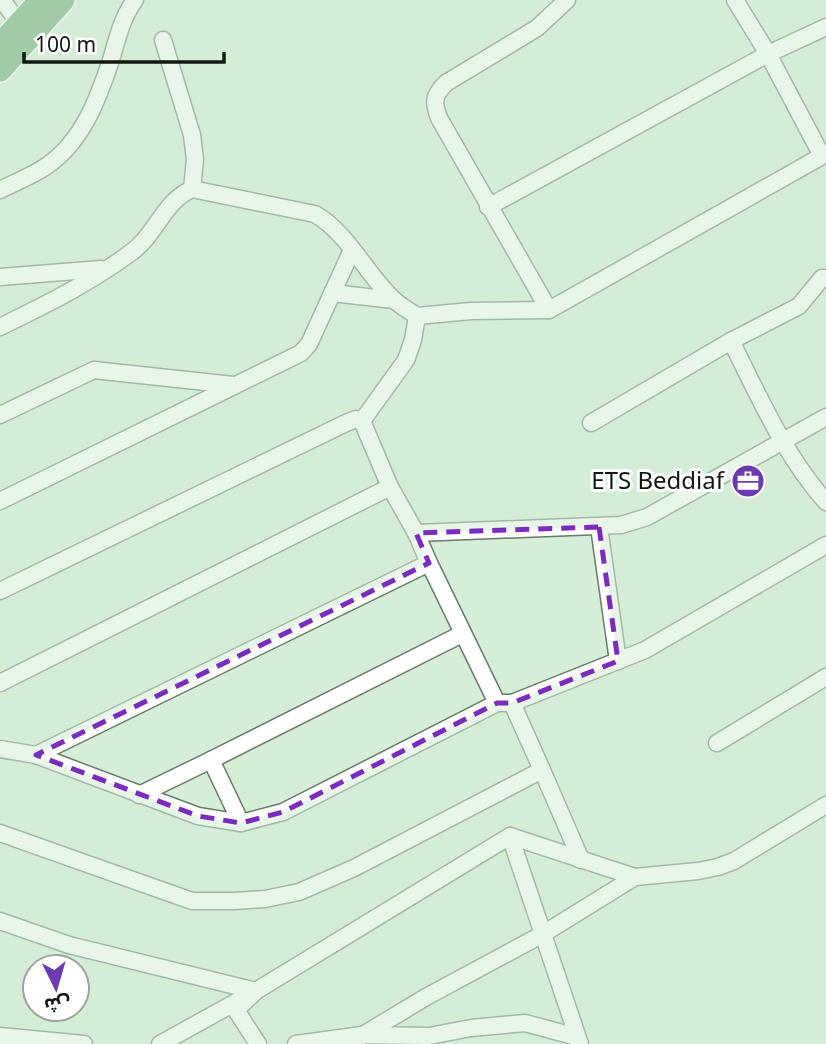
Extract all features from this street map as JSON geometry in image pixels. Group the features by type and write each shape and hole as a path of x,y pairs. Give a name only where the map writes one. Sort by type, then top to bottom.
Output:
{"highway":[{"path":"0,70 12,37 41,0"},
{"path":"12,37 63,0"}],"street":[{"path":"2,0 12,37"},
{"path":"0,190 46,167 85,125 102,88 125,17 135,0"},
{"path":"549,310 488,207 434,104 435,96 446,83 537,28 567,0"},
{"path":"0,327 42,307 135,250 176,199 192,189 315,214 337,229 394,300 417,316 471,311 549,310 824,159 768,54 735,0"},
{"path":"488,207 768,54 826,27"},
{"path":"163,40 192,135 195,159 192,189"},
{"path":"0,501 233,384 301,353 309,344 352,250"},
{"path":"1,276 107,269"},
{"path":"590,422 731,341 799,306 822,278 826,278"},
{"path":"332,293 394,300"},
{"path":"362,421 406,360 417,316"},
{"path":"731,341 783,442 807,481 826,502"},
{"path":"0,415 94,370 233,384"},
{"path":"416,533 621,525 647,517 826,417"},
{"path":"0,590 346,423 356,419 362,421 390,487 416,533 462,634 542,770 581,860"},
{"path":"0,683 390,487"},
{"path":"600,527 618,661"},
{"path":"0,749 36,755 198,817 241,823 283,812 504,703 645,650 826,545"},
{"path":"36,755 429,563"},
{"path":"139,795 462,634"},
{"path":"717,743 826,677"},
{"path":"211,760 241,823"},
{"path":"0,833 192,901 265,899 299,892 354,868 542,770"},
{"path":"160,1044 256,991 509,836 635,877 718,867 734,861 826,804"},
{"path":"509,836 578,1041"},
{"path":"355,1039 544,934 635,877"},
{"path":"0,921 69,945 256,991"},
{"path":"256,991 236,1010 257,1044"},
{"path":"296,1044 429,1036 471,1028 525,1023 578,1041"},
{"path":"0,1037 84,1044"}],"highlighted area":[{"path":"599,527 618,661 512,703 497,703 283,812 241,823 198,816 36,755 429,563 416,533"}],"place":[{"name":"ETS Beddiaf","path":"748,481"}]}
